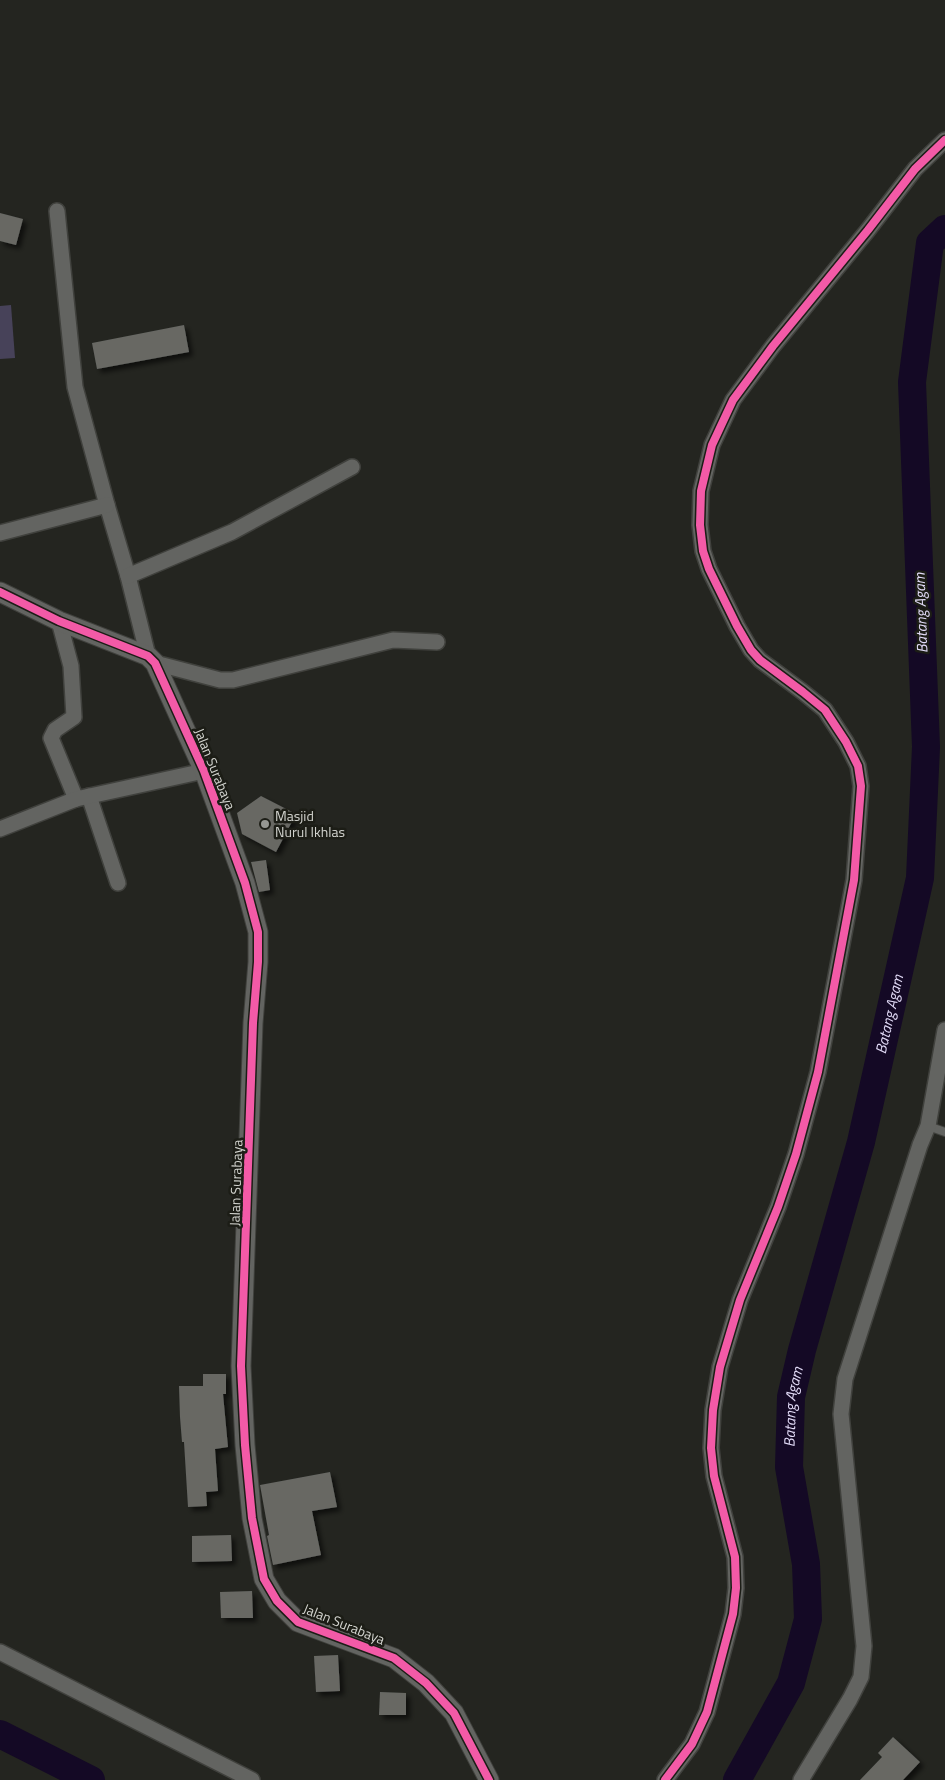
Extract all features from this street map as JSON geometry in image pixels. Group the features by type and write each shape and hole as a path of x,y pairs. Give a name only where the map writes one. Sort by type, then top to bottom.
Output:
{"street":[{"path":"665,1780 692,1744 707,1712 733,1614 736,1588 735,1557 714,1476 711,1448 713,1410 720,1366 740,1300 778,1207 796,1154 818,1072 854,880 861,786 858,766 824,710 804,692 760,660 751,650 709,569 703,551 700,525 701,491 712,445 732,400 915,169 945,140"},
{"path":"57,211 75,387 152,660"},
{"path":"128,576 232,532 352,467"},
{"path":"0,533 107,505"},
{"path":"0,592 59,621 152,660 220,680 233,680 393,640 437,642"},
{"path":"59,621 71,666 74,717 54,730 51,738 83,798 118,883"},
{"name":"Jalan Surabaya","path":"152,660 204,771 245,883 258,932 258,962 253,1022 242,1366 245,1445 252,1518 264,1578 277,1601 298,1622 394,1658 426,1683 454,1713 489,1780"},
{"path":"0,829 83,798 204,771"},
{"path":"801,1780 850,1699 861,1677 864,1646 841,1414 845,1379 920,1145 928,1126 945,1030"},
{"path":"0,1652 252,1780"}],"lane":[{"path":"928,1126 945,1132"}],"shaded area":[{"path":"11,305 15,358 0,359 0,306"}],"building":[{"path":"0,213 23,219 16,245 0,241"},
{"path":"184,325 189,352 97,369 92,343"},
{"name":"Masjid Nurul Ikhlas","path":"261,796 296,814 276,852 242,834 237,813"},
{"path":"266,860 270,890 259,892 251,862"},
{"path":"203,1374 226,1374 226,1394 223,1394 228,1447 215,1449 218,1491 206,1492 207,1506 188,1507 179,1386 203,1386"},
{"path":"330,1472 337,1507 312,1511 321,1555 273,1565 260,1485"},
{"path":"231,1535 232,1561 192,1562 192,1536"},
{"path":"252,1591 253,1618 221,1618 220,1592"},
{"path":"338,1655 340,1691 316,1692 314,1656"},
{"path":"380,1692 406,1693 406,1715 379,1715"},
{"path":"893,1737 920,1762 903,1780 860,1780 882,1757 878,1753"}],"waterway":[{"name":"Batang Agam","path":"737,1780 791,1683 808,1619 806,1564 789,1467 791,1397 802,1350 861,1142 920,878 926,747 912,382 930,243 945,229"},
{"name":"Batang Agam","path":"0,1734 91,1780"}],"cycle path":[{"path":"665,1780 692,1744 707,1712 733,1614 736,1588 735,1557 714,1476 711,1448 713,1410 720,1367 740,1300 778,1207 796,1154 818,1072 854,880 861,786 858,766 846,742 825,710 760,660 751,650 737,626 709,569 703,551 700,525 701,491 712,445 733,400 773,346 868,230 915,169 945,140"},
{"path":"0,592 59,621 148,656 155,663 204,771 245,883 258,932 258,962 253,1023 241,1366 245,1445 252,1518 264,1579 277,1601 298,1622 394,1658 426,1683 454,1713 489,1780"}],"place":[{"name":"Masjid Nurul Ikhlas","path":"265,824"}]}
